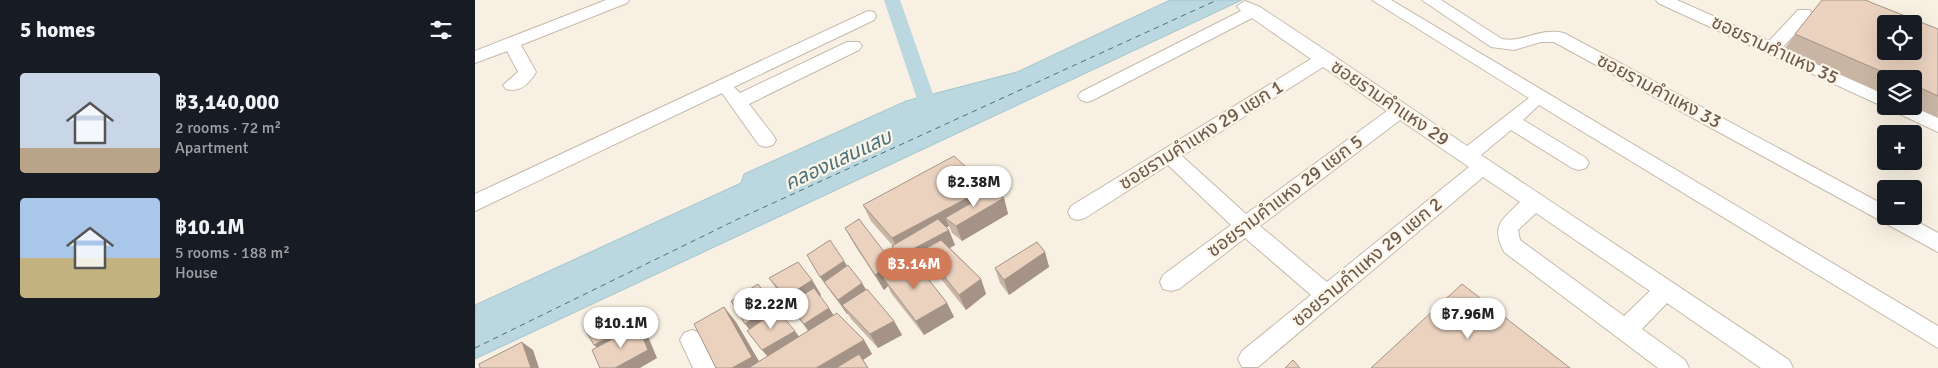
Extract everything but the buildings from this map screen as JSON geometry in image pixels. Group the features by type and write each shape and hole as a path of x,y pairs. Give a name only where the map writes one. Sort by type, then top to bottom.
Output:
{"street":[{"path":"475,57 621,0"},
{"path":"1380,0 1938,338"},
{"name":"ซอยรามคำแหง 33","path":"1430,0 1497,43 1505,46 1519,45 1534,37 1546,34 1558,37 1877,209"},
{"name":"ซอยรามคำแหง 35","path":"1664,0 1877,97"},
{"name":"ซอยรามคำแหง 29","path":"1087,96 1250,9 1781,368"},
{"path":"1772,49 1804,14"},
{"path":"475,203 868,16"},
{"path":"511,43 527,72 523,79 512,85"},
{"path":"737,102 853,46"},
{"name":"ซอยรามคำแหง 29 แยก 1","path":"1078,212 1325,58"},
{"path":"724,85 766,140"},
{"name":"ซอยรามคำแหง 29 แยก 2","path":"1250,359 1326,295 1475,161 1510,121 1531,104"},
{"name":"ซอยรามคำแหง 29 แยก 5","path":"1171,282 1244,225 1400,110"},
{"path":"1916,115 1938,125"},
{"path":"1510,121 1579,163"},
{"path":"1170,156 1244,225 1326,295"},
{"path":"1535,201 1508,227 1507,236 1512,246 1677,368"},
{"name":"ซอยรามคำแหง 33","path":"1906,225 1938,243"},
{"path":"1625,330 1666,290"},
{"path":"692,340 705,368"}],"water":[{"name":"คลองแสนแสบ","path":"1170,0 1242,0 475,359 475,305 741,183 744,174 906,101 1017,72"}],"waterway":[{"path":"892,0 932,117"}],"ferry route":[{"path":"475,348 736,220 1217,0"}]}
